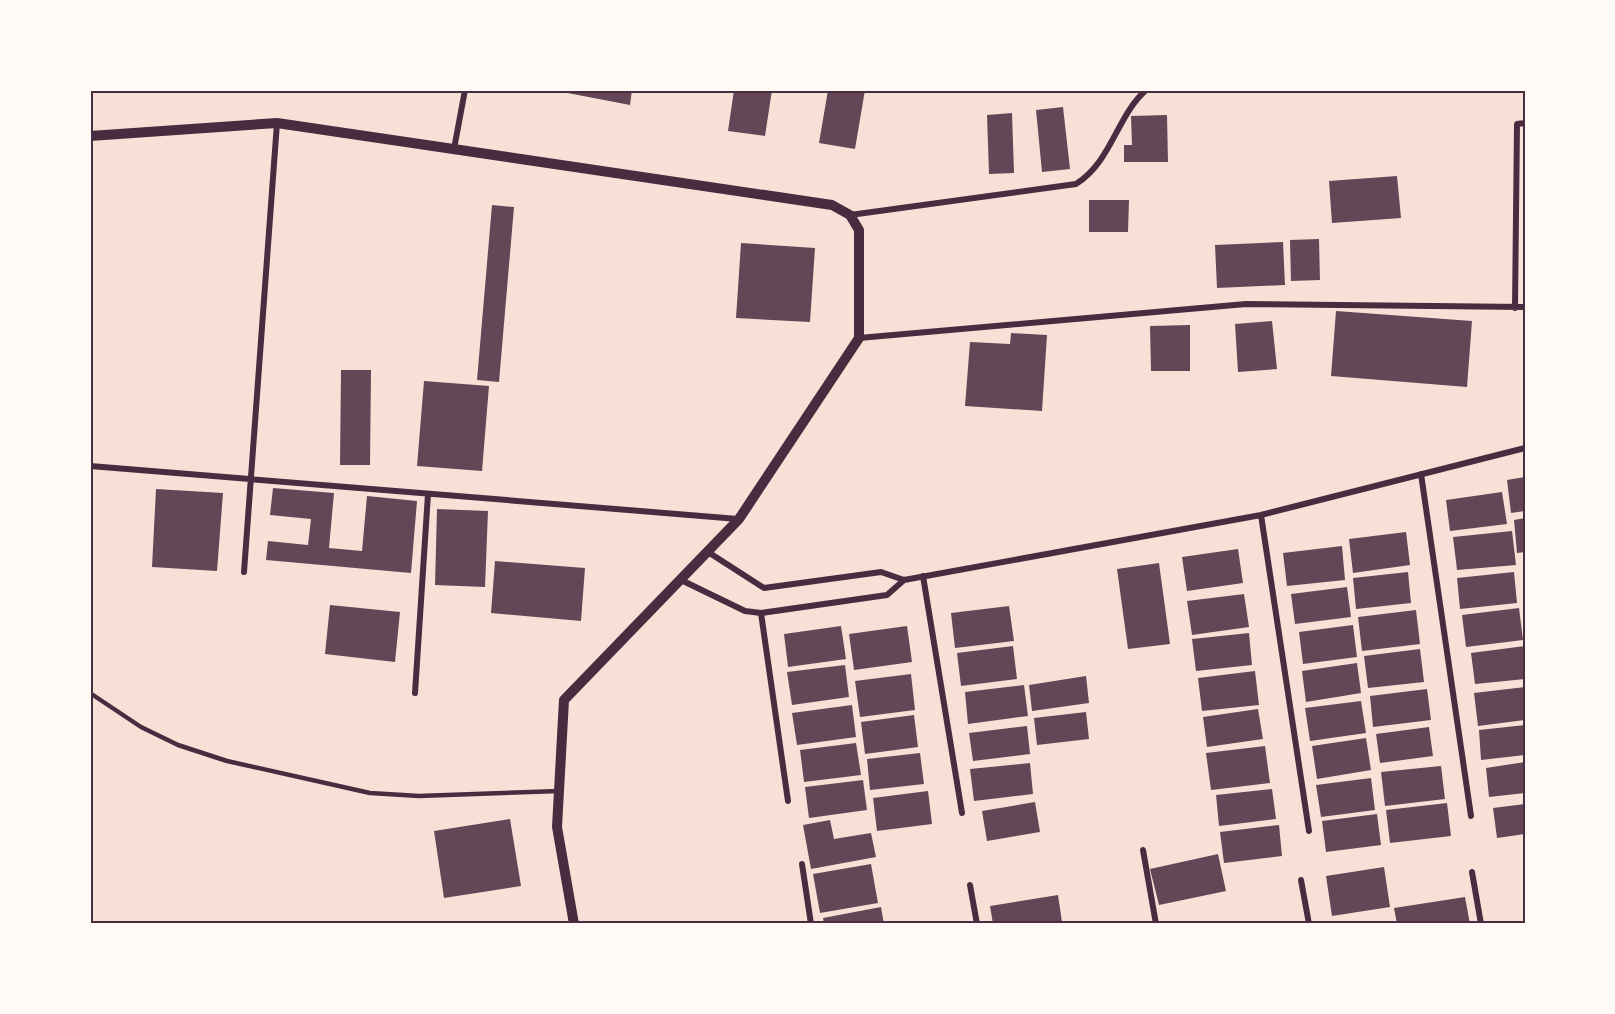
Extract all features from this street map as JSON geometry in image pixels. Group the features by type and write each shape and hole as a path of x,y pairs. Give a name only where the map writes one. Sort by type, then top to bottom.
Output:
{"street":[{"path":"454,148 465,90"},
{"path":"850,215 1076,184 1090,175 1103,159 1127,110 1146,90"},
{"path":"244,572 249,479 277,123"},
{"path":"90,136 277,123 832,205 850,215 859,230 859,338 739,519 564,700 557,827 574,924"},
{"path":"1515,308 1516,124 1525,123"},
{"path":"859,338 1246,304 1525,307"},
{"path":"681,580 745,611 761,613 887,595 904,580 1261,515 1525,448"},
{"path":"90,466 739,519"},
{"path":"1421,474 1471,816"},
{"path":"415,693 428,494"},
{"path":"1261,515 1308,831"},
{"path":"708,552 764,588 881,572 904,580"},
{"path":"923,576 962,813"},
{"path":"761,613 788,801"},
{"path":"1143,850 1156,924"},
{"path":"801,864 811,924"},
{"path":"1472,872 1481,924"},
{"path":"1301,880 1309,924"},
{"path":"970,885 977,924"}],"lane":[{"path":"90,693 141,727 178,745 227,761 370,793 419,796 559,791"}],"building":[{"path":"552,90 632,90 630,105"},
{"path":"734,90 772,90 765,136 728,131"},
{"path":"828,90 865,90 855,149 819,143"},
{"path":"1063,107 1070,169 1042,172 1036,110"},
{"path":"1012,113 1014,173 989,174 987,115"},
{"path":"1167,115 1168,162 1124,162 1124,145 1132,145 1131,116"},
{"path":"1397,176 1401,218 1332,223 1329,181"},
{"path":"1089,200 1129,200 1128,232 1089,232"},
{"path":"492,205 514,207 499,382 477,380"},
{"path":"1319,239 1320,280 1291,281 1290,240"},
{"path":"1283,242 1285,285 1217,288 1215,245"},
{"path":"741,243 815,248 810,322 736,318"},
{"path":"1336,311 1472,321 1467,387 1331,376"},
{"path":"1272,321 1277,369 1238,372 1235,324"},
{"path":"1190,325 1190,371 1151,371 1150,326"},
{"path":"1011,333 1047,335 1042,411 965,406 970,342 1010,344"},
{"path":"341,370 371,370 370,465 340,465"},
{"path":"424,381 489,386 482,471 417,466"},
{"path":"1525,477 1525,511 1511,513 1507,480"},
{"path":"273,488 334,493 329,548 362,551 367,496 417,501 411,573 266,560 268,541 308,545 311,519 270,515"},
{"path":"156,489 223,493 217,571 152,567"},
{"path":"1502,492 1507,524 1450,531 1446,500"},
{"path":"437,509 488,511 485,587 435,585"},
{"path":"1525,518 1525,552 1517,553 1514,520"},
{"path":"1512,531 1516,565 1457,570 1453,537"},
{"path":"1406,532 1410,565 1353,573 1349,539"},
{"path":"1342,546 1345,580 1287,586 1283,553"},
{"path":"1238,549 1243,583 1187,591 1182,557"},
{"path":"495,561 585,568 581,621 491,613"},
{"path":"1159,563 1170,644 1128,649 1117,569"},
{"path":"1408,572 1411,603 1356,609 1353,578"},
{"path":"1514,572 1517,603 1460,609 1457,578"},
{"path":"1347,587 1351,617 1295,624 1291,594"},
{"path":"1244,594 1249,627 1192,635 1187,601"},
{"path":"330,605 400,612 395,662 325,654"},
{"path":"1009,606 1014,641 955,648 951,613"},
{"path":"1519,608 1523,640 1466,647 1462,615"},
{"path":"1416,610 1420,644 1362,651 1358,617"},
{"path":"1353,625 1357,657 1303,664 1299,632"},
{"path":"841,626 846,659 788,667 784,634"},
{"path":"907,626 912,662 854,670 849,634"},
{"path":"1249,633 1252,665 1196,671 1192,639"},
{"path":"1013,646 1017,679 961,686 957,653"},
{"path":"1525,646 1525,679 1475,684 1471,653"},
{"path":"1420,649 1424,682 1368,688 1364,656"},
{"path":"1357,663 1361,693 1306,702 1302,671"},
{"path":"845,665 849,697 792,705 787,672"},
{"path":"1255,671 1259,705 1202,711 1198,678"},
{"path":"911,674 915,710 860,717 855,681"},
{"path":"1086,676 1089,703 1032,711 1029,685"},
{"path":"1024,685 1028,716 968,724 965,692"},
{"path":"1525,687 1525,720 1478,726 1474,693"},
{"path":"1427,689 1431,720 1373,727 1370,696"},
{"path":"1361,701 1366,733 1310,741 1305,708"},
{"path":"852,705 856,737 797,745 792,713"},
{"path":"1258,709 1263,739 1207,747 1203,717"},
{"path":"1086,712 1089,739 1037,745 1034,718"},
{"path":"914,715 918,747 865,754 861,722"},
{"path":"1525,725 1525,755 1481,760 1479,730"},
{"path":"1027,726 1030,754 973,761 969,733"},
{"path":"1429,727 1433,756 1380,763 1376,734"},
{"path":"1366,738 1371,770 1317,779 1312,746"},
{"path":"856,743 861,775 804,782 800,750"},
{"path":"1265,746 1270,783 1211,790 1206,753"},
{"path":"920,753 924,784 870,790 867,759"},
{"path":"1525,762 1525,793 1489,797 1486,768"},
{"path":"1030,763 1033,794 974,801 970,769"},
{"path":"1441,766 1445,799 1385,806 1381,772"},
{"path":"1371,778 1375,810 1321,817 1316,785"},
{"path":"863,780 867,810 809,818 805,787"},
{"path":"1272,789 1276,819 1219,826 1216,795"},
{"path":"928,791 932,824 877,831 873,798"},
{"path":"1035,802 1040,832 987,841 982,811"},
{"path":"1447,803 1451,836 1390,843 1386,810"},
{"path":"1525,804 1525,834 1497,838 1493,808"},
{"path":"1377,814 1381,845 1326,852 1322,821"},
{"path":"510,819 521,886 444,898 434,831"},
{"path":"830,820 834,839 871,833 876,857 811,869 803,825"},
{"path":"1279,825 1282,856 1224,863 1220,832"},
{"path":"1218,854 1226,891 1159,905 1150,869"},
{"path":"871,864 878,903 820,913 813,874"},
{"path":"1384,867 1390,907 1332,916 1326,876"},
{"path":"1058,895 1062,922 993,924 990,906"},
{"path":"1465,897 1470,924 1397,924 1394,908"},
{"path":"881,907 884,924 824,924 823,918"}]}
